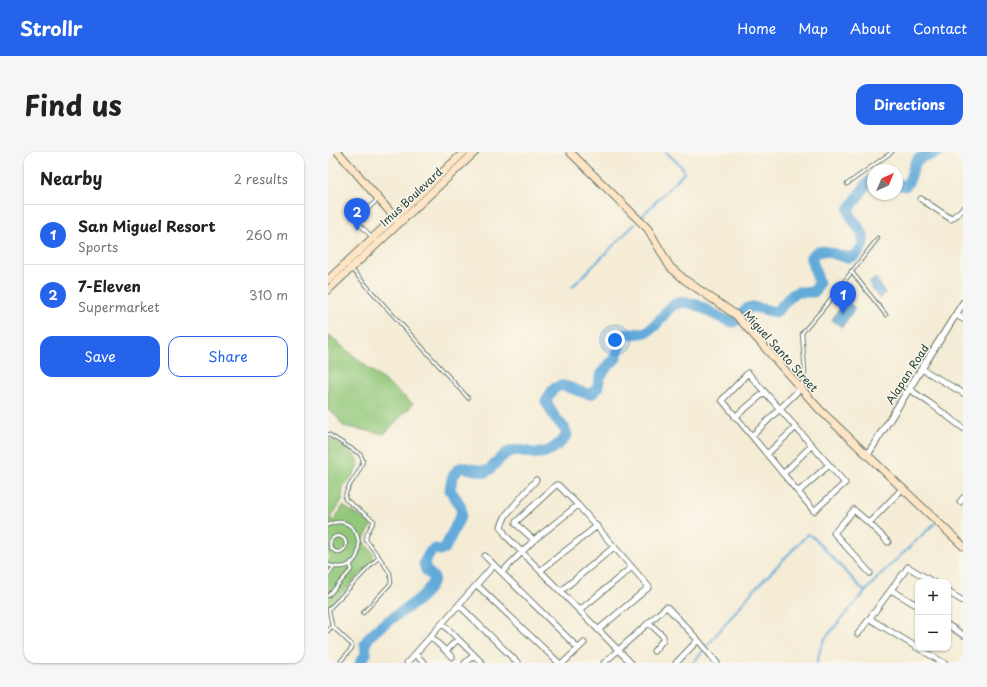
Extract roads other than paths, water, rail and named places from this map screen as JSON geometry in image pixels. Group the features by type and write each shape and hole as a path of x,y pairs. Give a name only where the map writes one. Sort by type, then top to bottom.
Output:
{"main road":[{"path":"338,152 397,220"},
{"name":"Imus Boulevard","path":"328,290 378,243 397,220 464,152"},
{"name":"Imus Boulevard","path":"328,280 372,237 397,220 475,152"},
{"name":"Miguel Santo Street","path":"570,152 648,229 668,264 674,271 736,315 826,416 868,454 963,546"}],"street":[{"path":"921,199 951,219 963,208"},
{"name":"Alapan Road","path":"868,454 963,303"},
{"path":"956,315 963,319"},
{"path":"922,369 963,393"},
{"path":"748,373 765,392 845,483 814,511 722,400 748,373"},
{"path":"752,436 801,388"},
{"path":"909,390 931,404 963,428"},
{"path":"735,417 765,392"},
{"path":"767,454 796,428"},
{"path":"783,474 812,446"},
{"path":"798,492 829,465"},
{"path":"536,480 506,515 501,526 506,536 631,663"},
{"path":"534,540 516,524 516,522 556,485 558,485 597,526 649,588 598,630"},
{"path":"869,524 903,488"},
{"path":"502,572 534,540 578,505"},
{"path":"870,573 834,533 854,510 888,542"},
{"path":"541,570 597,526"},
{"path":"561,591 614,547"},
{"path":"486,556 494,566 502,572 578,648"},
{"path":"407,663 494,566"},
{"path":"580,610 632,567"},
{"path":"858,634 908,567 928,579"},
{"path":"477,585 560,663"},
{"path":"892,590 915,604"},
{"path":"951,594 963,601"},
{"path":"459,605 518,663"},
{"path":"604,663 667,607 717,663"},
{"path":"870,619 915,646"},
{"path":"442,623 482,663"},
{"path":"649,623 663,636 663,640 654,651"},
{"path":"951,627 963,635"},
{"path":"430,636 452,657"},
{"path":"446,652 458,639"},
{"path":"676,663 698,640"},
{"path":"563,663 584,643"},
{"path":"923,651 944,663"},
{"path":"415,654 424,663"},
{"path":"465,663 474,655"}],"lane":[{"path":"847,184 892,152"},
{"path":"378,198 357,220 358,223 378,243"},
{"path":"801,388 805,372 802,333 822,310 878,238"},
{"path":"346,263 468,398"},
{"path":"851,271 886,315"},
{"path":"328,434 360,454 364,460 362,469 345,493 345,499 374,521 367,534 366,540 390,573 391,583 363,614"},
{"path":"328,525 339,522 346,524 357,534 359,550 351,562 346,565 334,567 328,565"},
{"path":"334,537 342,537 345,540 345,548 341,552 335,552 330,549 331,541 334,537"},
{"path":"339,663 352,648 352,645 332,626 329,609 379,557"},
{"path":"328,596 351,570 351,562"},
{"path":"328,575 334,567"},
{"path":"328,631 332,626"}],"water":[{"path":"876,278 885,293 879,299 869,283"},
{"path":"845,300 855,308 842,327 832,320"}],"waterway":[{"path":"640,218 684,173 683,168 666,152"},
{"path":"903,186 905,186 910,180 913,168 920,158 938,152"},
{"path":"360,663 366,654 365,643 372,634 423,596 430,587 434,578 426,570 424,563 430,552 435,549 441,550 445,548 461,515 460,505 450,490 456,471 462,467 486,472 509,452 518,450 543,453 560,443 567,435 565,429 554,416 546,401 551,392 556,388 566,386 591,394 597,389 600,377 605,369 616,358 623,335 648,331 658,323 670,308 675,305 681,303 695,304 728,321 734,322 748,308 753,307 776,312 792,295 798,292 814,292 819,283 811,257 817,252 824,251 845,257 851,257 857,254 862,246 863,235 850,215 849,210 867,183"},
{"path":"572,287 635,224"},
{"path":"817,663 824,640 841,619 882,573 934,524"},
{"path":"706,647 752,592 808,534 813,537 865,592"},
{"path":"693,663 704,650"}],"place":[{"name":"7-Eleven","path":"357,231"},
{"name":"San Miguel Resort","path":"843,314"}]}
